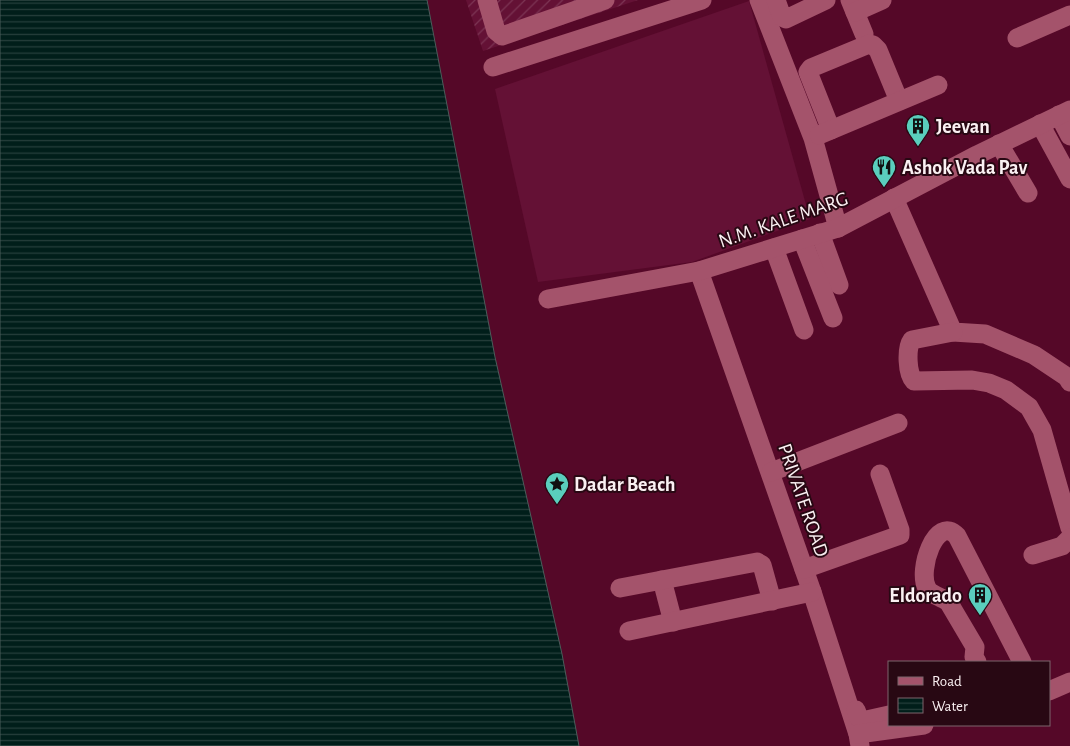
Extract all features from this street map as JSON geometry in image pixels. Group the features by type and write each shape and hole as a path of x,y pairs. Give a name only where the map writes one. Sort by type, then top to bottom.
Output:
{"street":[{"path":"488,0 496,31 502,36 573,5 605,0"},
{"path":"493,67 702,0"},
{"path":"759,0 813,138 839,285"},
{"path":"776,0 782,17 786,19 826,0"},
{"path":"864,34 853,6 882,0"},
{"path":"573,5 586,37"},
{"path":"1016,38 1070,14"},
{"path":"831,130 808,72 812,68 861,47 869,44 875,47 899,101"},
{"path":"813,138 938,85"},
{"path":"1065,112 1070,136"},
{"name":"N.M. KALE MARG","path":"548,299 699,271 776,254 804,245 1065,112"},
{"path":"1040,124 1070,180"},
{"path":"999,144 1020,175"},
{"path":"894,198 953,332"},
{"path":"804,245 833,318"},
{"path":"776,254 804,330"},
{"name":"PRIVATE ROAD","path":"699,271 812,592 855,705 859,740"},
{"path":"1070,382 1067,377 1034,355 985,334 953,332 912,340 908,350 911,378 914,381 972,380 989,383 1006,390 1029,407 1042,430 1070,528"},
{"path":"771,472 898,423"},
{"path":"804,569 897,538 900,535 900,530 880,474"},
{"path":"976,661 974,657 975,647 949,603 945,598 931,593 926,588 924,576 926,558 932,543 944,531 954,532 957,536 1021,661"},
{"path":"1033,555 1062,546 1070,538"},
{"path":"620,588 757,562 762,565 772,601"},
{"path":"662,580 672,622"},
{"path":"629,631 812,592"},
{"path":"1050,691 1070,685"},
{"path":"855,705 859,718 862,721 888,715"},
{"path":"859,740 904,726"}],"shaded area":[{"path":"466,0 638,0 483,51"},
{"path":"749,1 810,219 692,262 538,282 495,89"}],"water":[{"path":"0,0 427,0 495,357 562,654 579,746 0,746"}],"place":[{"name":"Jeevan","path":"918,147"},
{"name":"Ashok Vada Pav","path":"884,188"},
{"name":"Dadar Beach","path":"557,505"},
{"name":"Eldorado","path":"980,616"}]}
